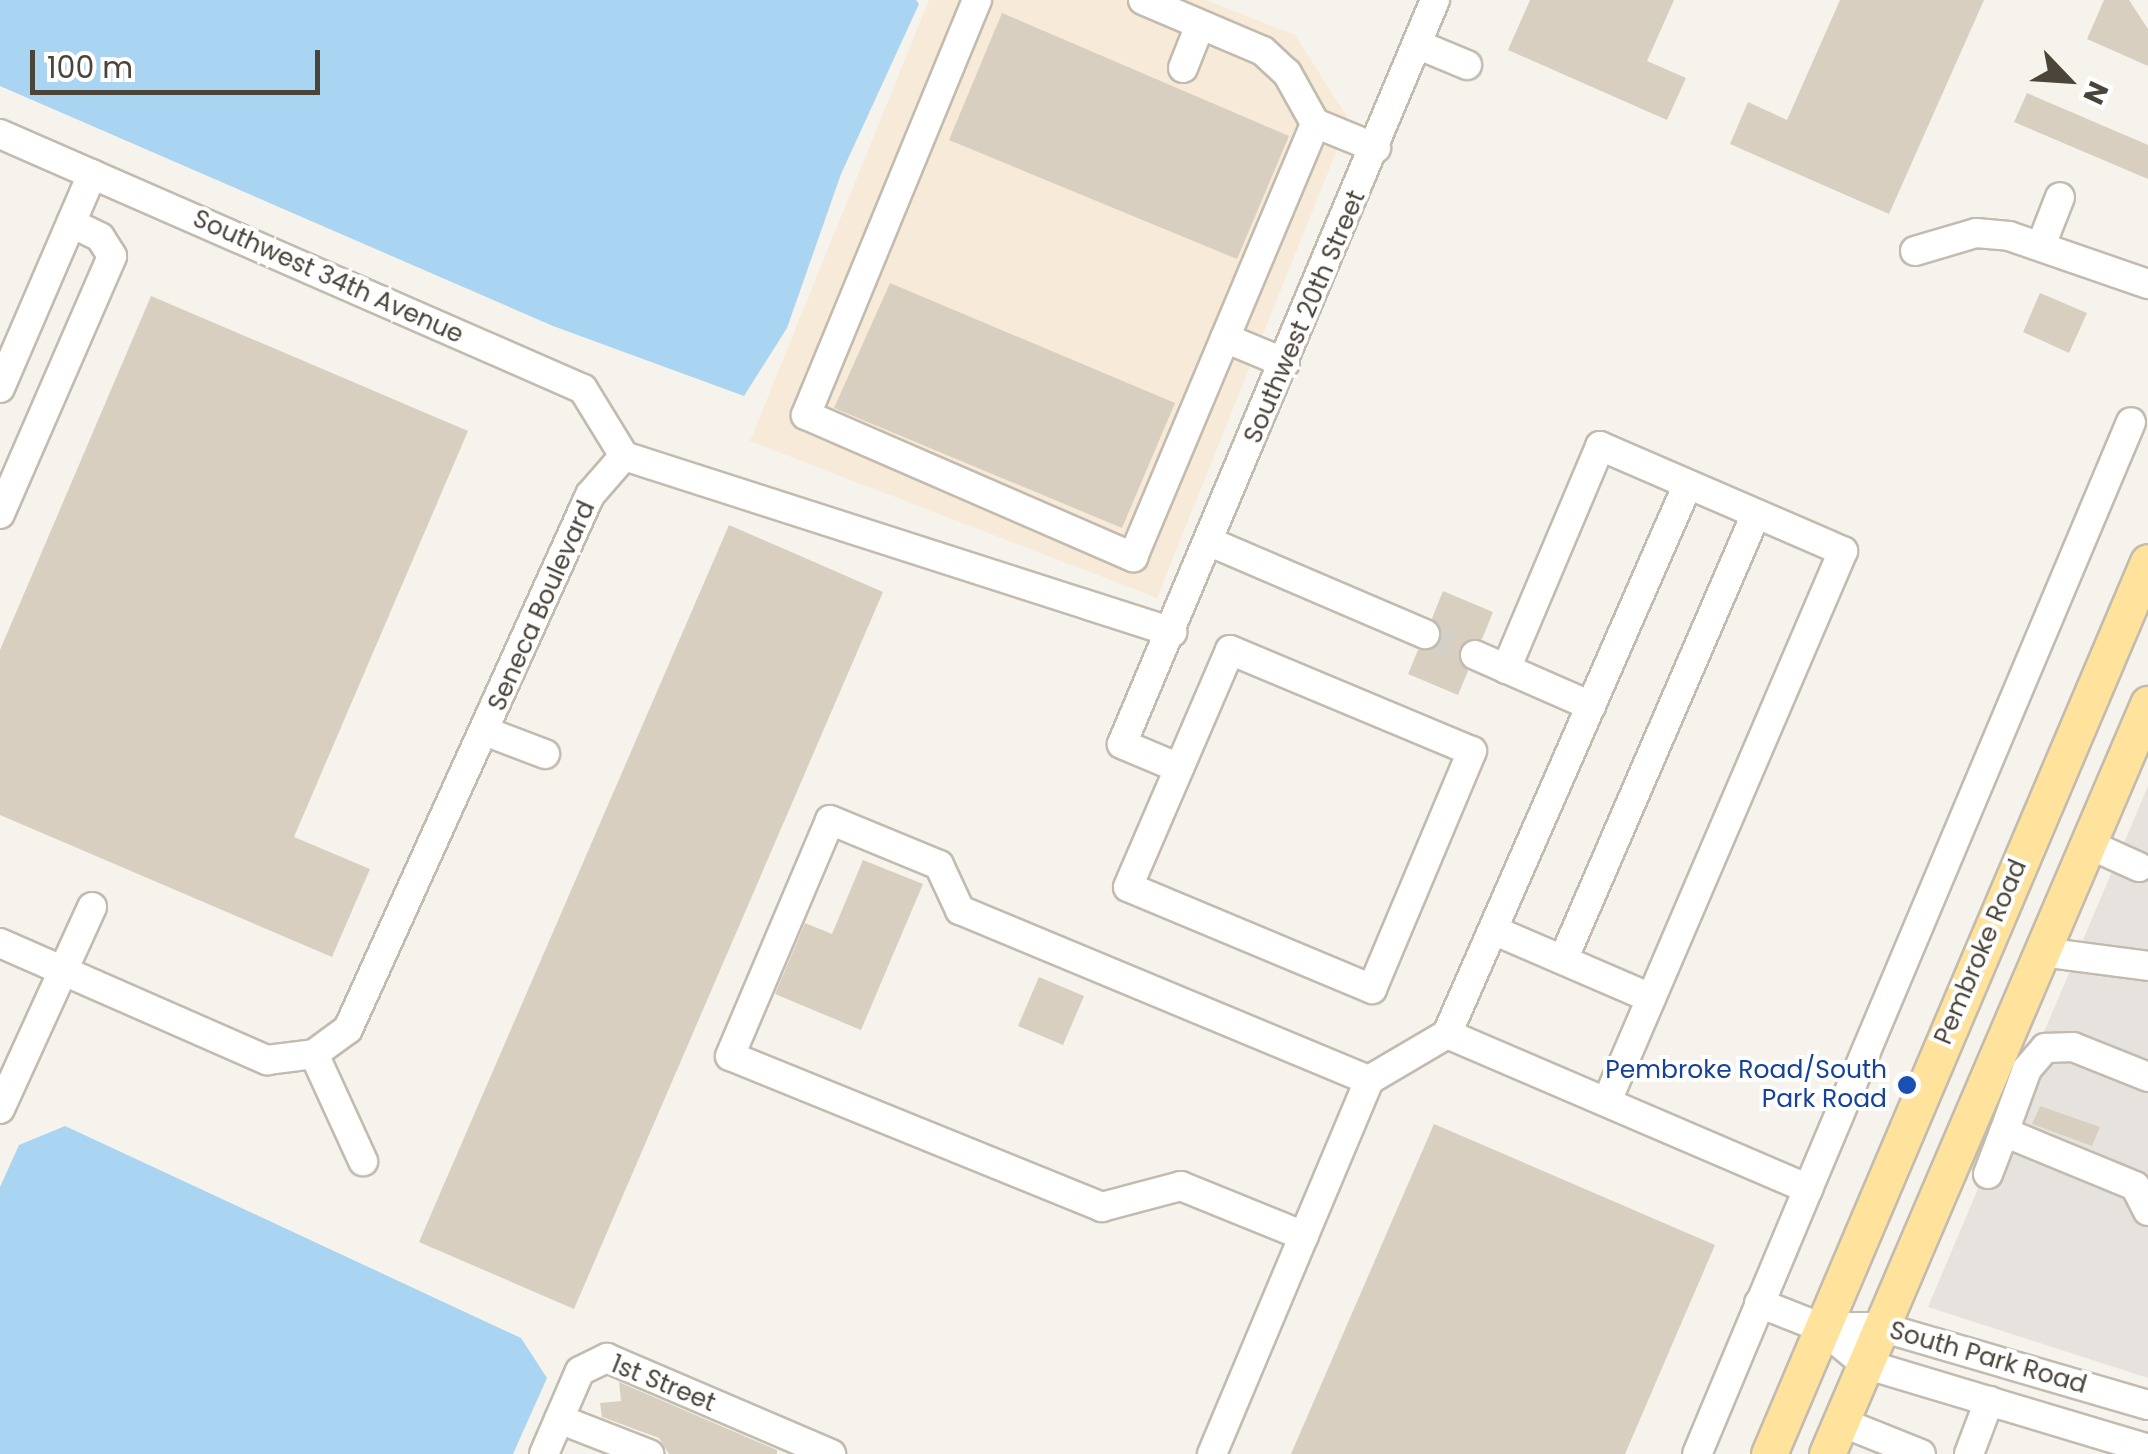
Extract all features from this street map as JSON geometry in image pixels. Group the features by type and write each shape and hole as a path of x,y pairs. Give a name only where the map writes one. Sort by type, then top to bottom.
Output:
{"main road":[{"name":"Pembroke Road","path":"1769,1454 2148,562"},
{"path":"1827,1454 2148,704"}],"street":[{"path":"977,0 806,415 1133,557 1315,124"},
{"path":"1143,0 1263,51 1287,73 1315,124 1376,148"},
{"name":"Southwest 20th Street","path":"1179,768 1122,744 1376,148 1435,0"},
{"path":"1182,68 1200,24"},
{"path":"1419,44 1466,65"},
{"name":"Southwest 34th Avenue","path":"0,134 582,389 624,456"},
{"path":"0,388 92,174"},
{"path":"2042,243 2060,197"},
{"path":"0,514 112,256 100,237 71,223"},
{"path":"1915,251 1976,233 2042,243 2147,282"},
{"path":"1225,338 1285,363"},
{"path":"1697,1454 2131,422"},
{"path":"1506,669 1600,446 1842,552 1606,1100"},
{"path":"624,456 1172,632"},
{"name":"Seneca Boulevard","path":"314,1054 348,1029 487,732 590,495 624,456"},
{"path":"1212,1454 1369,1080 1447,1034 1688,484"},
{"path":"1563,960 1756,514"},
{"path":"1210,542 1425,634"},
{"path":"1230,650 1472,751 1372,990 1128,887 1179,768 1230,650"},
{"path":"1475,655 1591,706"},
{"path":"487,732 546,754"},
{"path":"1304,1236 1182,1186 1102,1207 730,1056 830,820 939,865 960,910 1369,1080"},
{"path":"2088,844 2145,861"},
{"path":"0,1110 92,907"},
{"path":"1493,930 1651,998"},
{"path":"0,942 267,1060 314,1054 363,1161"},
{"path":"2042,952 2148,966"},
{"path":"1447,1034 1808,1188"},
{"path":"1959,1146 1991,1167 2027,1069 2045,1048 2073,1047 2148,1077"},
{"path":"2004,1132 2135,1186 2148,1210"},
{"path":"1760,1303 1820,1327"},
{"name":"South Park Road","path":"1820,1327 1881,1326 2148,1405"},
{"name":"South Park Road","path":"1820,1327 1864,1364 2148,1449"},
{"name":"1st Street","path":"544,1454 580,1371 607,1358 831,1454"},
{"path":"1969,1454 1989,1402"},
{"path":"559,1419 649,1454"},
{"path":"1841,1422 1920,1454"}],"shaded area":[{"path":"929,0 1206,0 1295,35 1349,120 1157,598 750,441"},
{"path":"2148,786 2148,1378 1928,1307"}],"water":[{"path":"0,0 916,0 919,4 841,174 787,328 744,396 553,326 0,86"},
{"path":"65,1126 521,1338 547,1378 513,1454 0,1454 0,1187 19,1145"}],"building":[{"path":"1530,0 1674,0 1647,61 1686,78 1667,120 1508,50"},
{"path":"1840,0 1984,0 1889,214 1730,144 1748,102 1787,120"},
{"path":"2104,0 2129,0 2148,29 2148,66 2087,39"},
{"path":"1002,13 1289,136 1237,259 949,140"},
{"path":"2027,93 2148,145 2148,179 2014,122"},
{"path":"890,283 1175,403 1122,528 834,408"},
{"path":"2040,293 2087,313 2069,353 2023,332"},
{"path":"151,296 468,431 294,837 370,869 332,957 0,815 0,650"},
{"path":"729,525 883,592 574,1309 419,1242"},
{"path":"1443,591 1493,612 1482,639 1459,649 1468,671 1458,695 1408,674 1418,650 1441,640 1432,618"},
{"path":"863,860 923,884 861,1030 775,994 805,923 832,934"},
{"path":"1039,977 1084,996 1063,1045 1018,1026"},
{"path":"2040,1106 2100,1127 2092,1146 2032,1124"},
{"path":"1434,1124 1715,1245 1625,1454 1291,1454"},
{"path":"619,1382 777,1450 777,1454 669,1454 659,1438 602,1417 600,1403 621,1401"}],"tunnel":[{"path":"1425,634 1475,655"}],"place":[{"name":"Pembroke Road/South Park Road","path":"1907,1085"}]}
